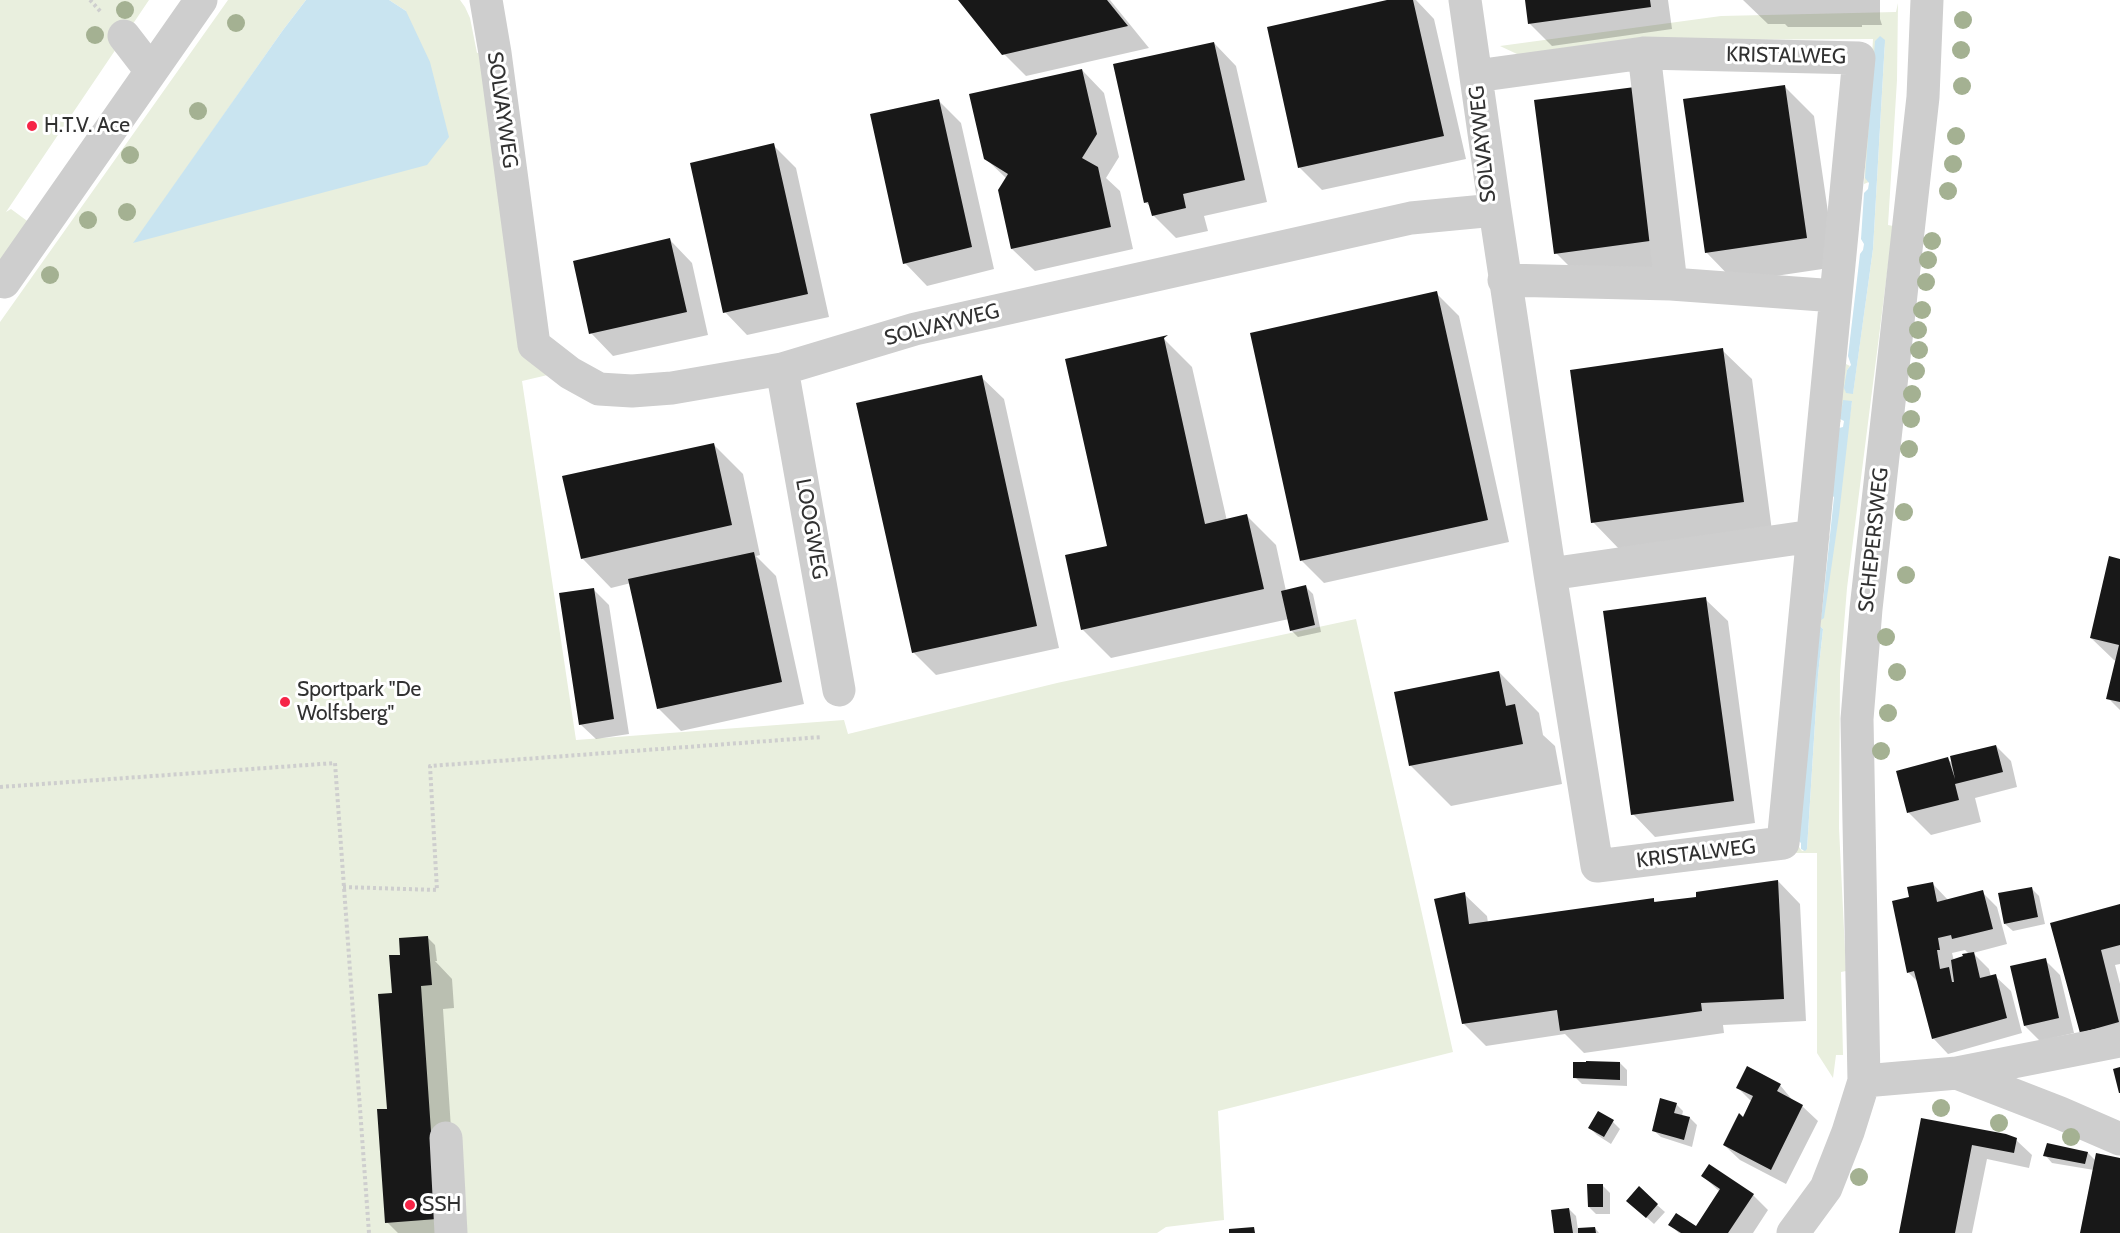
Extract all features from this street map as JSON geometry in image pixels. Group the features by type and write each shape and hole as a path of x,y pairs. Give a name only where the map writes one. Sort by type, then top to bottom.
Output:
{"street":[{"path":"4,282 201,0"},
{"name":"SOLVAYWEG","path":"486,0 534,345 570,373 599,388 633,391 672,388 782,369 915,329 1411,218 1495,210 1465,0"},
{"name":"SCHEPERSWEG","path":"1792,1233 1826,1188 1848,1132 1864,1082 1857,719 1866,609 1923,98 1927,0"},
{"path":"124,36 151,70"},
{"path":"1644,53 1671,284"},
{"name":"KRISTALWEG","path":"1476,76 1644,53 1859,58 1783,843 1597,866 1504,280 1495,210"},
{"path":"1504,280 1671,284 1836,296"},
{"name":"LOOGWEG","path":"782,369 839,690"},
{"path":"1550,574 1813,536"},
{"path":"1864,1082 1957,1073 2120,1041"},
{"path":"1957,1073 2120,1139"},
{"path":"446,1138 451,1233"}],"path":[{"path":"343,887 437,890 430,766 822,737"},
{"path":"0,787 335,763 369,1233"}],"green space":[{"name":"H.T.V. Ace","path":"0,0 149,0 6,212 11,209 30,223 0,266"},
{"name":"Sportpark \"De Wolfsberg\"","path":"228,0 306,0 134,243 406,11 389,0 460,0 465,7 470,18 477,53 484,52 552,374 522,381 576,740 844,720 848,734 1057,683 1356,619 1453,1052 1218,1111 1224,1220 1166,1227 1157,1233 0,1233 0,322"},
{"path":"1898,3 1897,80 1888,225 1893,226 1847,588 1840,674 1839,828 1846,971 1841,972 1843,1055 1836,1055 1833,1078 1817,1053 1817,853 1796,853 1796,847 1802,851 1807,849 1823,629 1820,626 1852,401 1840,419 1841,422 1838,421 1846,364 1850,366 1847,370 1845,391 1853,393 1873,249 1885,40 1869,182 1864,184 1873,39 1669,40 1528,54 1517,54 1500,46 1721,16 1896,12"}],"water":[{"path":"306,0 389,0 406,11 430,62 449,137 427,165 133,243 283,30"},
{"path":"1880,36 1885,40 1873,249 1853,394 1846,393 1844,388 1847,370 1851,365 1848,356 1860,254 1864,244 1861,239 1864,193 1869,183 1865,178 1875,41"},
{"path":"1843,400 1852,401 1839,515 1824,618 1821,620 1834,497 1830,494 1839,428 1843,427 1844,421 1840,419"},
{"path":"1820,626 1823,629 1807,849 1805,851 1801,849 1801,843 1798,840"}],"building":[{"path":"958,0 1107,0 1128,26 1002,55"},
{"path":"1387,0 1413,0 1444,136 1298,168 1267,27"},
{"path":"1525,0 1650,0 1651,7 1528,24"},
{"path":"1214,42 1245,180 1183,194 1186,208 1152,216 1148,202 1144,203 1113,64"},
{"path":"1082,69 1097,134 1082,158 1098,167 1111,227 1011,249 998,190 1008,174 984,159 969,94"},
{"path":"1785,85 1807,238 1705,253 1683,99"},
{"path":"1635,87 1657,240 1554,254 1534,100"},
{"path":"939,99 972,247 903,264 870,114"},
{"path":"774,143 808,294 723,313 690,163"},
{"path":"670,238 687,312 589,334 573,261"},
{"path":"1437,291 1488,520 1300,561 1250,333"},
{"path":"1168,335 1164,338 1205,524 1247,514 1264,589 1081,630 1065,555 1107,546 1065,359"},
{"path":"1723,348 1744,502 1591,523 1570,370"},
{"path":"982,375 1037,626 912,653 856,403"},
{"path":"714,443 732,525 581,559 562,476"},
{"path":"754,552 782,682 657,709 628,579"},
{"path":"2109,556 2120,559 2120,702 2106,699 2119,645 2090,638"},
{"path":"1306,585 1315,625 1290,631 1281,591"},
{"path":"594,588 614,719 579,725 559,593"},
{"path":"1706,597 1734,801 1631,815 1603,611"},
{"path":"1499,671 1506,706 1515,704 1523,744 1409,766 1394,692"},
{"path":"1996,745 2003,772 1955,784 1959,800 1907,813 1896,771 1948,757 1955,779 1950,756"},
{"path":"1778,880 1784,999 1701,1003 1702,1011 1560,1031 1557,1010 1462,1024 1434,899 1465,892 1469,924 1654,898 1654,902 1696,897 1696,892"},
{"path":"1933,882 1937,902 1983,890 1993,929 1952,939 1951,935 1938,938 1940,969 1949,967 1952,982 1954,982 1951,960 1963,956 1962,954 1974,952 1980,978 1996,974 2007,1018 1932,1039 1914,971 1907,973 1892,901 1909,897 1907,887"},
{"path":"2032,887 2038,917 2004,924 1998,893"},
{"path":"2120,904 2120,945 2101,950 2119,1022 2080,1033 2050,923"},
{"path":"428,936 432,985 421,986 437,1219 385,1223 377,1109 387,1109 378,994 392,993 389,955 400,955 399,938"},
{"path":"2046,958 2059,1018 2024,1026 2010,966"},
{"path":"1573,1062 1620,1062 1620,1080 1573,1078"},
{"path":"1747,1066 1781,1084 1777,1091 1803,1105 1771,1170 1723,1145 1739,1113 1743,1117 1753,1096 1736,1088"},
{"path":"2120,1067 2120,1093 2119,1093 2113,1069"},
{"path":"1660,1098 1677,1103 1674,1113 1690,1117 1684,1140 1652,1131"},
{"path":"1598,1111 1614,1120 1604,1137 1588,1128"},
{"path":"1921,1118 2017,1138 2014,1153 1972,1145 1955,1233 1899,1233"},
{"path":"2047,1143 2088,1152 2085,1164 2043,1156"},
{"path":"2096,1153 2120,1158 2120,1233 2080,1233"},
{"path":"1709,1164 1754,1194 1728,1233 1681,1233 1668,1225 1676,1213 1696,1226 1720,1189 1701,1176"},
{"path":"1587,1184 1603,1184 1603,1207 1588,1207"},
{"path":"1639,1186 1658,1204 1646,1218 1626,1201"},
{"path":"1569,1208 1573,1233 1554,1233 1551,1210"},
{"path":"1254,1227 1255,1233 1229,1233 1229,1229"},
{"path":"1595,1227 1596,1233 1578,1233 1578,1228"}],"place":[{"name":"H.T.V. Ace","path":"32,126"},
{"name":"Sportpark \"De Wolfsberg\"","path":"285,702"},
{"name":"SSH","path":"410,1205"}]}
